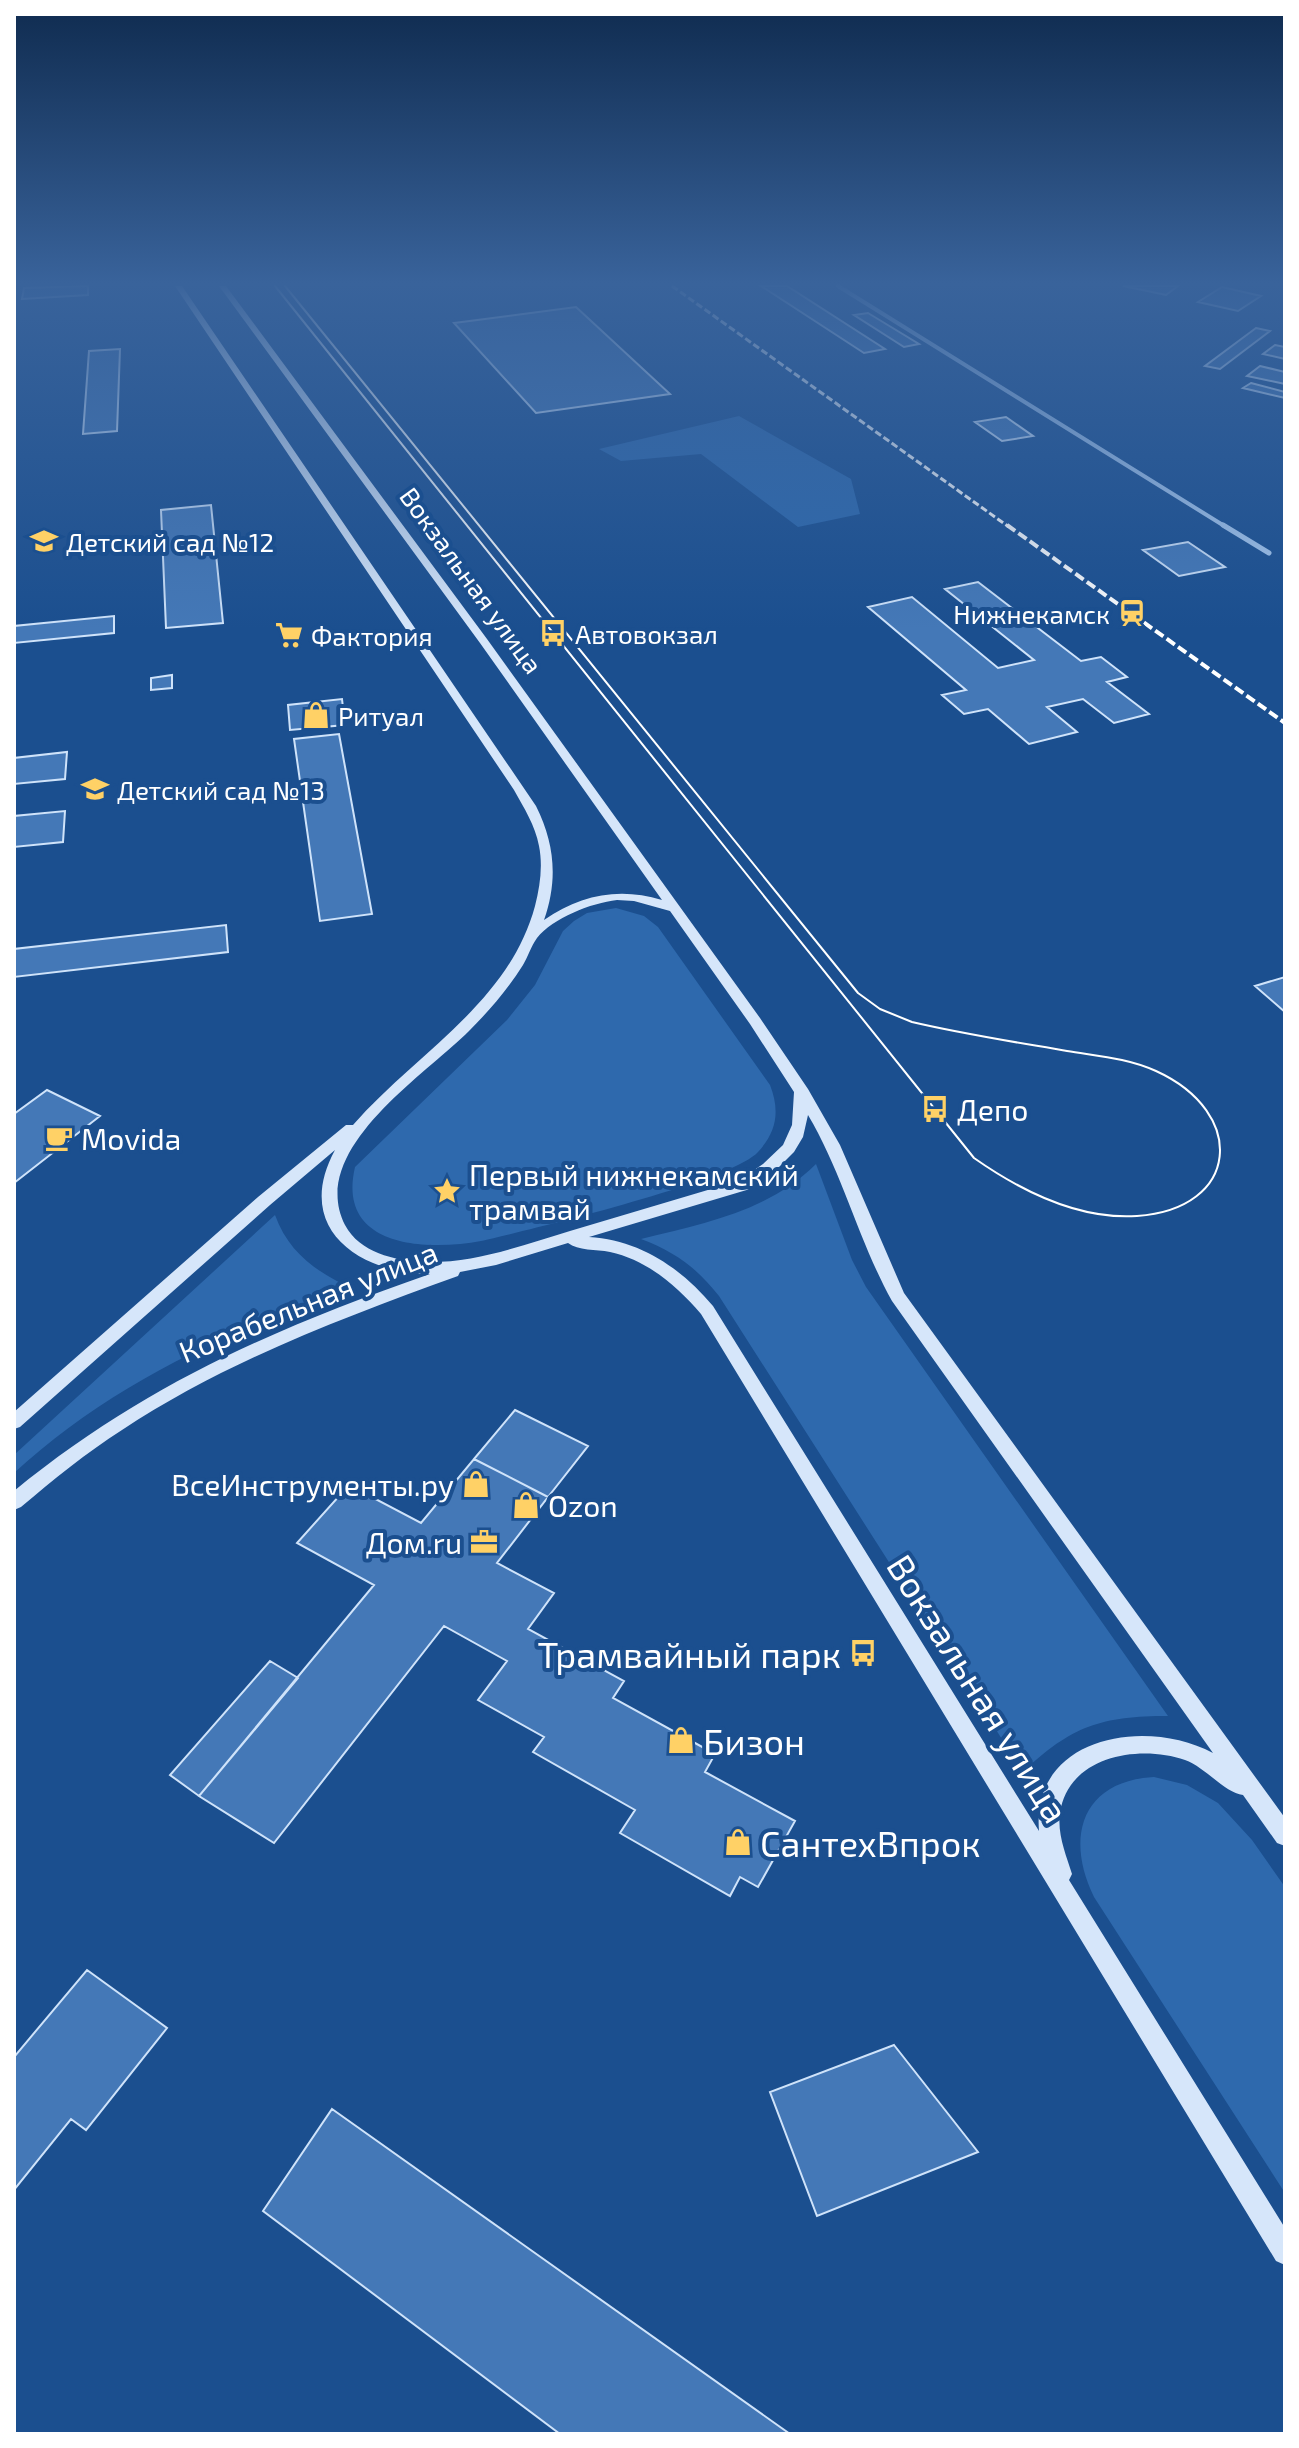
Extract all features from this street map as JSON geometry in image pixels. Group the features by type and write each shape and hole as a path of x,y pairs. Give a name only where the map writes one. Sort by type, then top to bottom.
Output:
{"main road":[{"name":"Вокзальная улица","path":"255,400 536,815 547,841 549,864 545,895 533,935 509,977 488,1005 368,1116 337,1160 329,1182 329,1204 336,1227 353,1248 378,1260 418,1268 468,1267 705,1199 744,1185 766,1172 798,1137 803,1113 799,1087"},
{"name":"Вокзальная улица","path":"305,400 674,908 799,1087 847,1176 882,1270 898,1297 1285,1836"},
{"name":"Вокзальная улица","path":"533,935 558,913 596,898 633,897 674,908"},
{"name":"Корабельная улица","path":"14,1422 264,1201 368,1116"},
{"name":"Вокзальная улица","path":"554,1243 592,1242 645,1257 669,1270 707,1310 1285,2252"},
{"name":"Корабельная улица","path":"14,1502 47,1473 184,1381 306,1326 468,1267"},
{"path":"1068,1898 1051,1836 1050,1808 1058,1785 1068,1771 1097,1752 1131,1744 1168,1746 1190,1752 1226,1773 1261,1803"}],"street":[{"path":"1022,400 1269,553"}],"shaded area":[{"path":"739,416 851,479 860,514 798,527 701,454 621,461 599,449"},
{"path":"616,908 644,916 658,927 770,1085 775,1103 775,1120 758,1152 741,1164 672,1190 481,1241 436,1245 412,1243 372,1229 359,1214 353,1194 355,1167 507,1020 535,985 563,931 587,913"},
{"path":"816,1164 852,1260 866,1287 1168,1716 1124,1718 1089,1727 1057,1744 1023,1772 719,1296 684,1262 641,1239 712,1221 756,1205 777,1194"},
{"path":"275,1215 297,1252 318,1270 356,1290 263,1322 174,1362 90,1412 14,1473 14,1455"},
{"path":"1154,1777 1187,1785 1218,1803 1252,1840 1285,1887 1285,2193 1094,1897 1085,1875 1081,1834 1086,1816 1095,1801 1110,1789 1129,1781"}],"building":[{"path":"85,400 118,400 117,431 83,434"},
{"path":"524,400 626,400 536,413"},
{"path":"1006,417 1033,436 1002,441 975,422"},
{"path":"211,505 223,623 166,628 161,510"},
{"path":"1188,542 1225,567 1179,576 1143,550"},
{"path":"978,582 1081,661 1101,657 1127,677 1107,682 1149,714 1114,723 1083,699 1047,707 1077,732 1029,744 988,709 964,714 942,695 966,690 868,607 912,597 998,668 1034,660 945,589"},
{"path":"114,616 114,633 14,643 14,626"},
{"path":"172,675 172,688 151,690 151,678"},
{"name":"Ритуал","path":"342,699 345,725 290,730 288,705"},
{"path":"339,734 372,914 320,921 294,739"},
{"path":"67,752 65,779 14,784 14,758"},
{"path":"65,811 63,842 14,847 14,816"},
{"path":"226,925 228,952 14,977 14,949"},
{"path":"1285,977 1285,1012 1255,986"},
{"path":"47,1090 100,1116 14,1183 14,1114"},
{"path":"515,1410 588,1446 548,1497 474,1459"},
{"path":"474,1459 548,1497 497,1563 554,1593 528,1629 624,1681 613,1698 715,1754 705,1772 795,1821 758,1887 740,1877 730,1896 620,1833 635,1810 533,1752 544,1737 478,1700 507,1661 444,1626 274,1843 199,1796 374,1585 297,1543 349,1485 421,1523"},
{"path":"270,1661 298,1678 199,1796 170,1775"},
{"path":"87,1970 167,2028 86,2130 71,2119 14,2190 14,2057"},
{"path":"894,2045 978,2152 817,2216 770,2092"},
{"path":"332,2109 790,2434 560,2434 263,2211"}],"tram line":[{"path":"367,400 974,1158 1031,1192 1093,1213 1137,1216 1171,1209 1196,1196 1213,1178 1220,1157 1218,1133 1206,1110 1186,1089 1156,1071 1134,1063 912,1022 880,1009 858,993 378,400"}],"railway":[{"path":"832,400 1009,527"},
{"path":"1007,525 1285,723"}],"place":[{"name":"Детский сад №12","path":"44,541"},
{"name":"Нижнекамск","path":"1132,613"},
{"name":"Автовокзал","path":"553,633"},
{"name":"Фактория","path":"289,635"},
{"name":"Ритуал","path":"316,715"},
{"name":"Детский сад №13","path":"95,789"},
{"name":"Депо","path":"935,1109"},
{"name":"Movida","path":"59,1138"},
{"name":"Первый нижнекамский трамвай","path":"447,1191"},
{"name":"ВсеИнструменты.ру","path":"476,1484"},
{"name":"Ozon","path":"526,1505"},
{"name":"Дом.ru","path":"484,1542"},
{"name":"Трамвайный парк","path":"863,1653"},
{"name":"Бизон","path":"681,1740"},
{"name":"СантехВпрок","path":"738,1842"}]}
